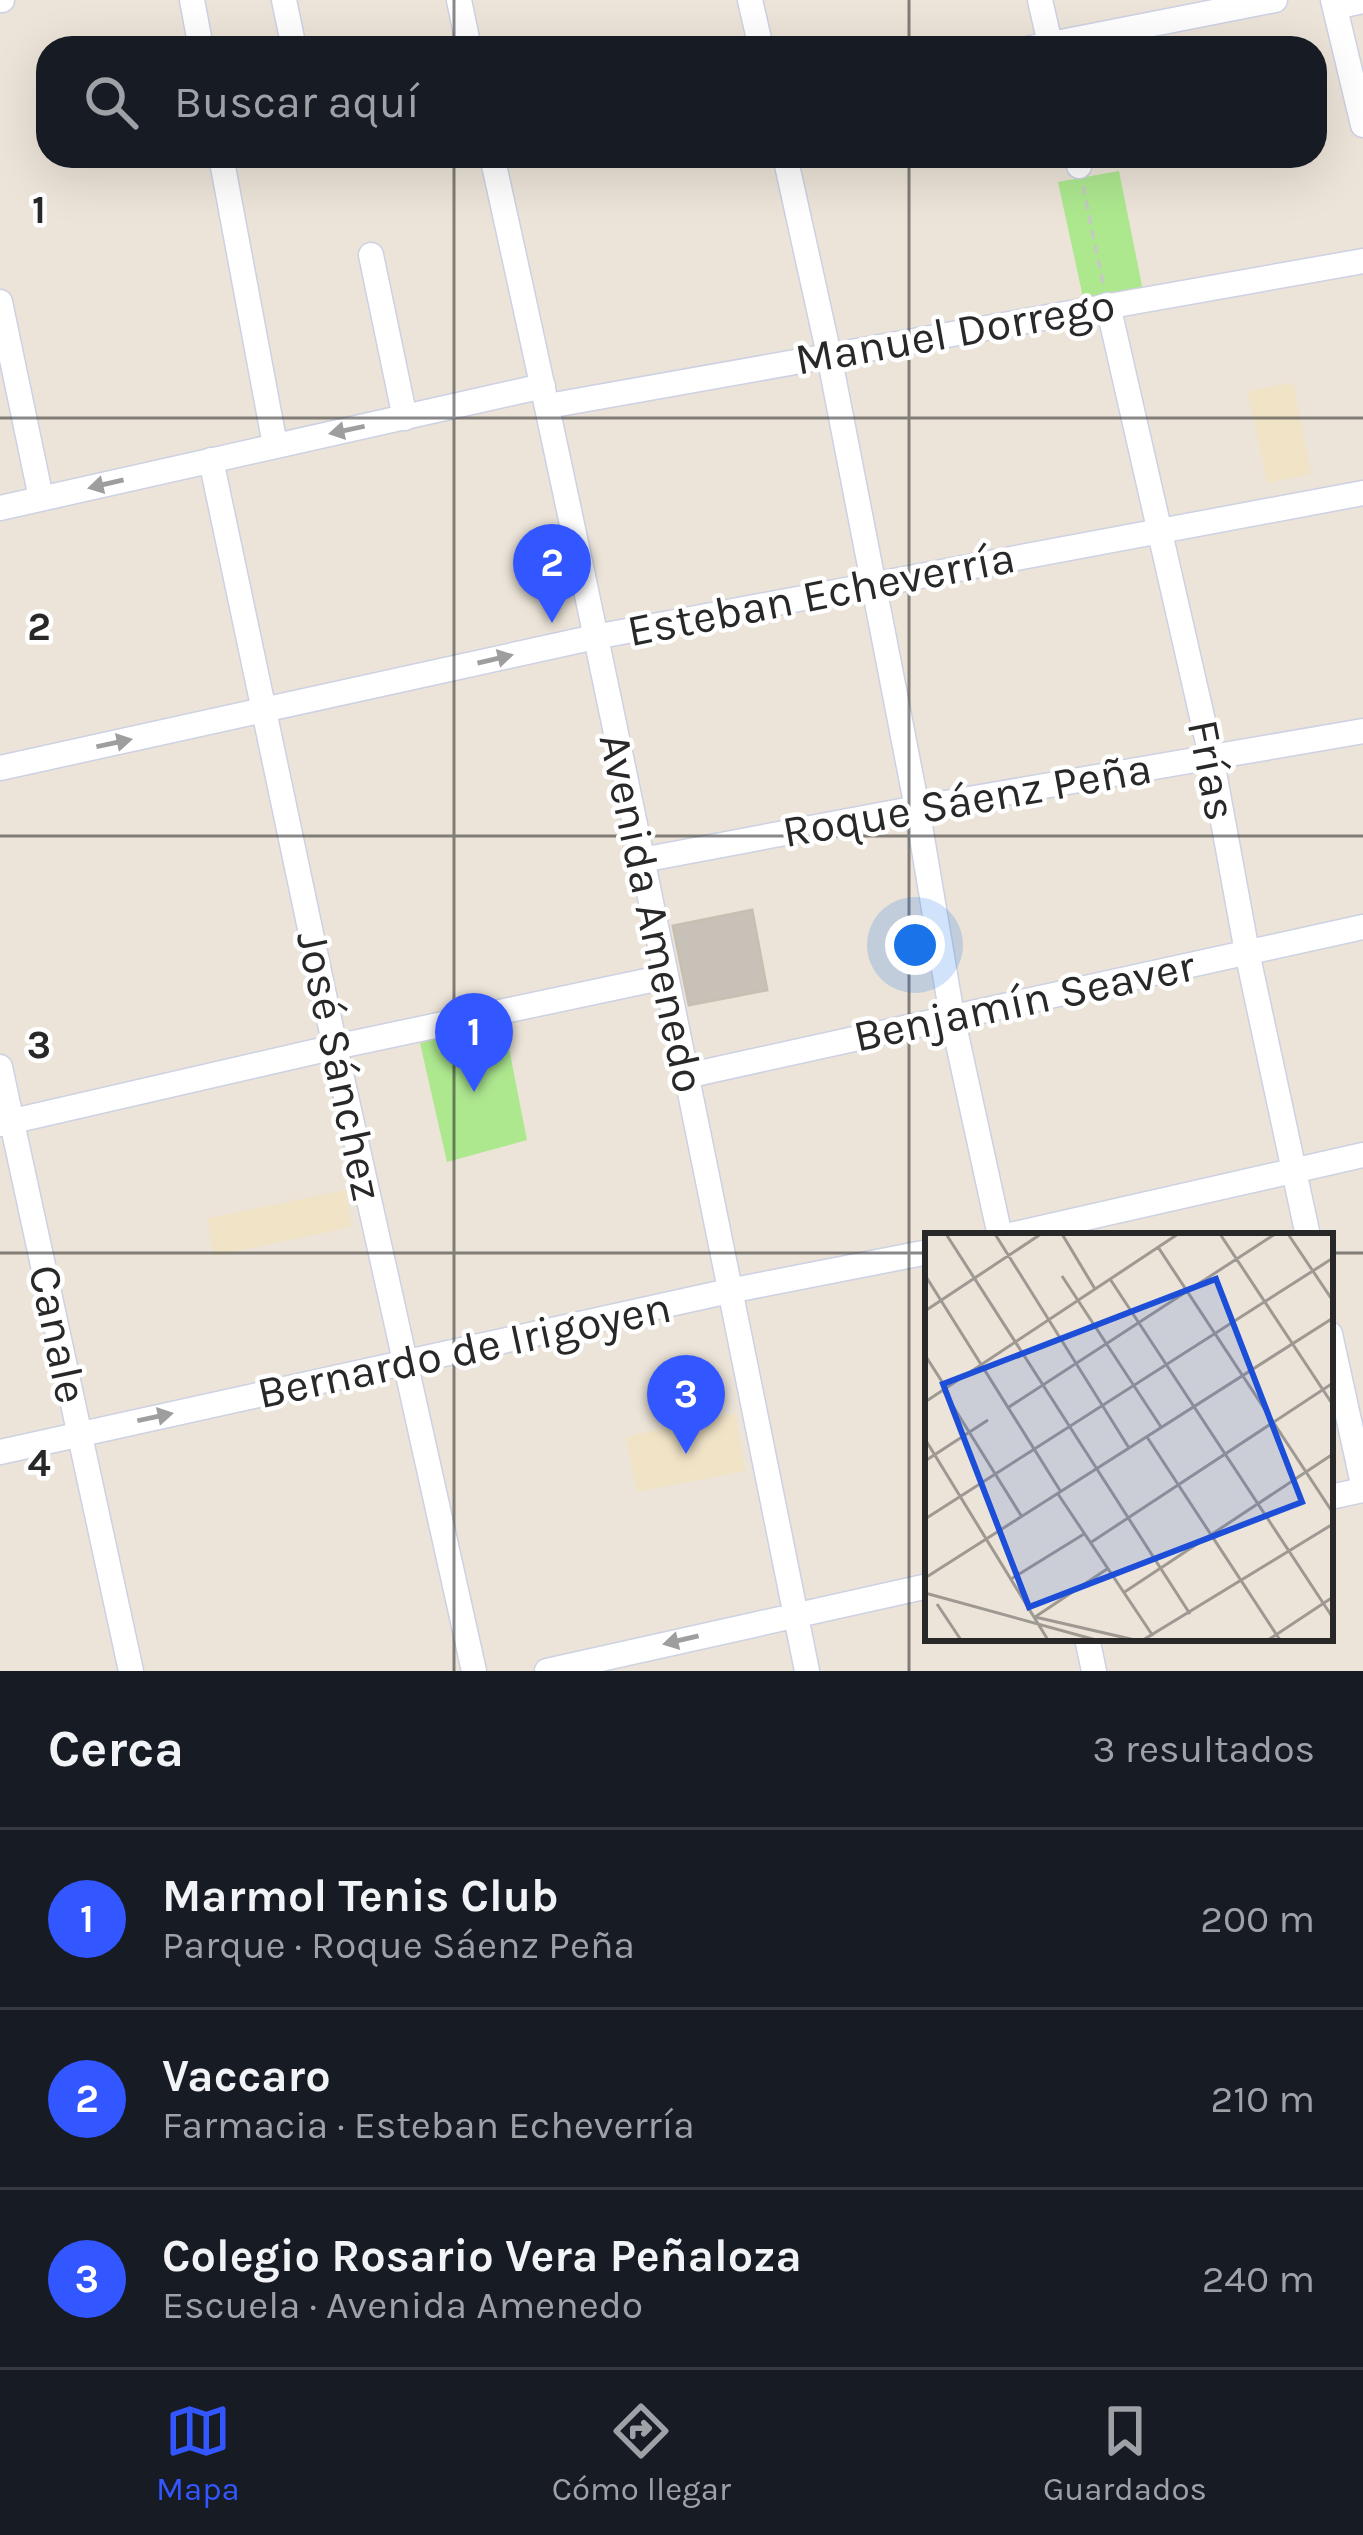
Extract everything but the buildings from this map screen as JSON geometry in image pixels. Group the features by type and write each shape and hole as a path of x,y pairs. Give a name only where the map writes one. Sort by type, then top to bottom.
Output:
{"street":[{"path":"192,0 199,36"},
{"path":"284,0 292,36"},
{"path":"459,0 467,36"},
{"path":"750,0 758,36"},
{"path":"1040,0 1043,36"},
{"path":"1098,36 1275,0"},
{"path":"1363,1 1334,4 1363,124"},
{"path":"223,168 275,445"},
{"name":"Avenida Amenedo","path":"495,168 546,396 807,1671"},
{"path":"787,168 874,585 952,1016 1002,1233"},
{"path":"371,255 405,418"},
{"name":"Manuel Dorrego","path":"0,508 405,418 829,355 1363,261"},
{"path":"0,302 41,499"},
{"name":"Frías","path":"1108,304 1211,756 1307,1233"},
{"name":"José Sánchez","path":"211,460 474,1671"},
{"name":"Esteban Echeverría","path":"0,768 595,637 1363,493"},
{"name":"Roque Sáenz Peña","path":"642,860 1363,731"},
{"name":"Benjamín Seaver","path":"686,1076 1363,927"},
{"path":"6,1122 665,977"},
{"name":"Canale","path":"0,1067 6,1122 131,1671"},
{"path":"1016,1233 1363,1155"},
{"name":"Bernardo de Irigoyen","path":"0,1452 925,1253"},
{"path":"1333,1348 1363,1487 1333,1496"},
{"path":"547,1671 925,1587"},
{"path":"1088,1641 1094,1671"}],"path":[{"path":"1079,168 1108,304"}],"shaded area":[{"path":"1293,383 1311,474 1267,483 1248,391"},
{"path":"346,1190 351,1227 213,1256 208,1218"},
{"path":"735,1413 745,1471 637,1492 626,1437"}],"green space":[{"path":"1119,171 1143,291 1084,302 1058,182"},
{"path":"504,1023 527,1140 447,1162 420,1043"}],"place":[{"name":"Vaccaro","path":"552,623"},
{"name":"Marmol Tenis Club","path":"474,1092"},
{"name":"Colegio Rosario Vera Peñaloza","path":"686,1454"}]}
